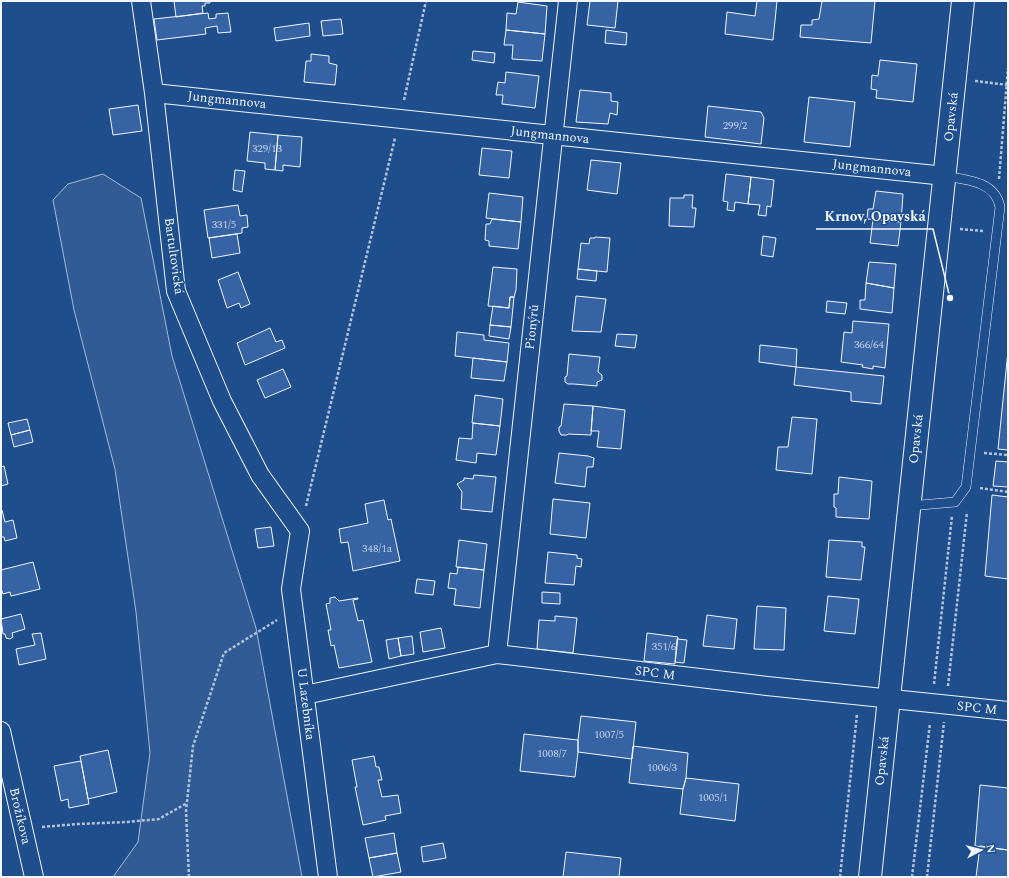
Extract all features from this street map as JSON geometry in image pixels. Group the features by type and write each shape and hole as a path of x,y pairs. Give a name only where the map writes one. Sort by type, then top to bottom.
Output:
{"main road":[{"name":"Opavská","path":"870,877 908,506 963,1"}],"street":[{"name":"Bartultovická","path":"141,1 154,93 176,291 222,401 260,475 300,531"},
{"name":"Pionýrů","path":"497,654 552,135 568,1"},
{"name":"Jungmannova","path":"154,93 945,176"},
{"name":"U Lazebníka","path":"300,531 291,589 328,877"},
{"name":"SPC M","path":"305,695 497,654 888,699 1008,711"},
{"name":"Brožíkova","path":"1,731 34,877"}],"lane":[{"path":"908,506 955,502 966,487 1000,207 994,192 986,186 979,183 945,176"}],"path":[{"path":"300,531 400,118 426,1"},
{"path":"955,78 1008,85"},
{"path":"981,452 1008,455"},
{"path":"977,487 1008,492"},
{"path":"189,877 187,803 193,746 224,653 294,609"},
{"path":"840,877 858,710"},
{"path":"41,828 159,819 187,803"}],"shaded area":[{"path":"103,174 141,198 172,356 256,628 302,877 113,877 138,842 150,753 136,612 115,469 74,310 53,200 68,184"}],"building":[{"path":"174,1 210,1 210,3 205,3 205,6 202,6 203,13 176,17"},
{"path":"590,1 618,1 615,28 587,25"},
{"path":"757,1 777,1 773,40 725,34 727,12 755,16"},
{"path":"822,1 875,1 871,43 800,37 801,25 812,25 812,20 819,19"},
{"path":"518,2 547,6 545,34 506,30 507,13 516,14"},
{"path":"208,13 209,19 216,18 216,14 228,13 231,32 218,33 217,26 205,28 206,34 157,40 154,19"},
{"path":"341,19 343,34 323,36 321,21"},
{"path":"309,23 310,36 276,41 274,28"},
{"path":"506,30 545,34 542,61 512,59 513,45 504,45"},
{"path":"606,30 627,33 626,45 605,43"},
{"path":"473,51 495,53 494,63 472,60"},
{"path":"311,54 329,56 329,63 337,65 335,85 304,82 306,61 311,61"},
{"path":"880,60 917,64 913,102 876,98 877,90 871,89 872,75 878,76"},
{"path":"506,72 539,76 535,108 502,104 503,95 496,95 498,82 505,83"},
{"path":"580,90 611,93 611,101 618,102 617,115 610,113 608,124 576,122"},
{"path":"809,97 855,102 850,147 804,142"},
{"path":"138,105 142,131 113,135 109,109"},
{"path":"708,106 761,112 764,118 761,144 705,137"},
{"path":"250,132 278,135 275,170 265,169 265,163 247,161"},
{"path":"278,135 302,137 300,167 283,165 283,171 275,170"},
{"path":"482,148 512,151 509,178 479,175"},
{"path":"591,160 621,163 617,194 587,190"},
{"path":"235,170 245,171 242,192 233,190"},
{"path":"726,174 751,177 748,204 735,202 734,211 727,210 728,202 723,201"},
{"path":"751,177 774,180 771,207 767,206 766,216 758,215 760,205 748,204"},
{"path":"876,191 903,194 901,222 867,219 868,209 873,209"},
{"path":"489,193 523,197 521,222 486,218"},
{"path":"684,195 693,195 692,208 696,208 694,227 669,226 670,198 684,198"},
{"path":"238,205 240,216 247,215 248,227 242,228 242,233 208,238 204,210"},
{"path":"492,219 521,222 518,249 489,246 489,241 485,240 486,224 490,224"},
{"path":"873,219 901,222 898,246 870,243"},
{"path":"237,234 240,253 212,258 209,238"},
{"path":"763,236 776,238 773,257 761,255"},
{"path":"590,238 610,238 607,272 578,269 581,243 589,244"},
{"path":"869,262 896,264 894,288 866,283"},
{"path":"493,267 517,269 516,290 514,297 510,297 509,308 488,306"},
{"path":"578,269 597,271 596,281 577,279"},
{"path":"238,272 250,304 241,308 239,303 227,308 218,280"},
{"path":"866,283 894,288 892,313 860,309 860,300 865,300"},
{"path":"576,296 606,299 601,332 572,331"},
{"path":"510,297 514,297 511,327 490,325 493,306 509,308"},
{"path":"827,301 847,303 845,314 826,312"},
{"path":"853,321 889,324 885,368 873,366 873,369 862,367 863,365 841,362 844,332 852,333"},
{"path":"490,325 511,327 509,339 489,336"},
{"path":"270,328 276,342 282,340 285,348 245,365 237,343"},
{"path":"457,332 484,335 484,340 509,343 507,362 455,356"},
{"path":"617,334 637,335 635,348 615,346"},
{"path":"760,345 797,349 796,367 759,362"},
{"path":"1008,351 1008,450 998,449"},
{"path":"569,354 600,357 598,372 602,375 602,380 597,382 597,386 568,384 565,382"},
{"path":"473,358 507,362 504,381 471,378"},
{"path":"796,367 884,376 881,404 851,401 851,392 794,385"},
{"path":"283,369 291,387 265,398 257,380"},
{"path":"475,395 503,399 500,426 472,423"},
{"path":"564,404 593,406 591,435 561,435 559,427 561,426"},
{"path":"593,406 625,410 621,449 597,447 599,431 591,431"},
{"path":"792,417 817,419 812,474 776,470 778,447 788,447"},
{"path":"27,419 30,430 11,435 8,423"},
{"path":"473,423 500,426 496,455 477,453 476,463 456,460 459,438 472,439"},
{"path":"30,430 33,442 14,447 11,435"},
{"path":"559,453 594,458 593,467 587,467 585,487 555,483"},
{"path":"996,461 1008,462 1008,487 993,486"},
{"path":"4,466 8,484 1,486 1,467"},
{"path":"474,475 496,477 492,512 461,509 462,492 457,484 464,480 464,478 473,479"},
{"path":"839,477 872,481 869,519 836,517 834,494 838,494"},
{"path":"992,495 1008,497 1008,579 985,576"},
{"path":"553,499 590,503 586,538 550,534"},
{"path":"384,500 388,520 391,519 400,561 353,571 348,542 341,543 339,529 368,523 365,504"},
{"path":"1,510 5,522 13,520 17,538 5,541 4,537 1,537"},
{"path":"271,527 274,546 258,548 255,529"},
{"path":"459,540 487,544 484,570 456,567"},
{"path":"829,540 862,542 862,547 865,547 861,580 826,577"},
{"path":"548,552 577,555 577,558 582,559 581,567 576,566 574,585 545,583"},
{"path":"33,562 40,589 11,596 10,592 3,594 1,588 1,570"},
{"path":"458,567 484,570 480,608 454,605 456,589 448,588 450,573 457,574"},
{"path":"417,579 435,581 433,595 415,593"},
{"path":"542,592 560,593 560,604 542,603"},
{"path":"828,596 859,599 855,634 824,631"},
{"path":"335,597 339,601 358,598 353,600 358,621 363,620 372,662 339,668 334,645 331,646 328,630 331,630 326,604 330,603 330,598"},
{"path":"757,606 786,608 784,650 754,649"},
{"path":"21,614 25,629 12,633 13,637 10,639 6,638 5,634 3,634 1,619"},
{"path":"707,615 737,619 734,649 703,646"},
{"path":"555,616 577,618 573,653 537,649 539,620 555,621"},
{"path":"441,628 445,648 423,652 420,632"},
{"path":"41,633 46,659 19,665 16,649 35,645 32,634"},
{"path":"647,633 678,637 675,664 644,661"},
{"path":"412,636 414,654 401,656 398,638"},
{"path":"398,638 401,656 389,659 386,640"},
{"path":"677,639 687,640 684,663 675,662"},
{"path":"581,716 636,722 632,759 578,752"},
{"path":"524,734 578,740 575,777 520,771"},
{"path":"633,746 688,753 686,778 683,789 629,783"},
{"path":"108,750 117,792 88,799 80,756"},
{"path":"374,756 376,767 379,767 382,780 378,780 382,797 398,795 401,813 385,816 386,820 363,825 355,787 357,787 352,760"},
{"path":"81,761 89,804 69,808 68,799 61,801 54,766"},
{"path":"686,778 739,784 735,821 680,814"},
{"path":"980,785 1008,788 1008,850 975,846"},
{"path":"394,833 397,853 369,858 365,838"},
{"path":"443,843 446,858 423,862 421,847"},
{"path":"980,846 1008,850 1008,877 976,877"},
{"path":"566,852 621,858 619,877 563,877"},
{"path":"397,853 401,872 373,877 369,858"}],"place":[{"name":"Krnov, Opavská","path":"950,298"}]}
